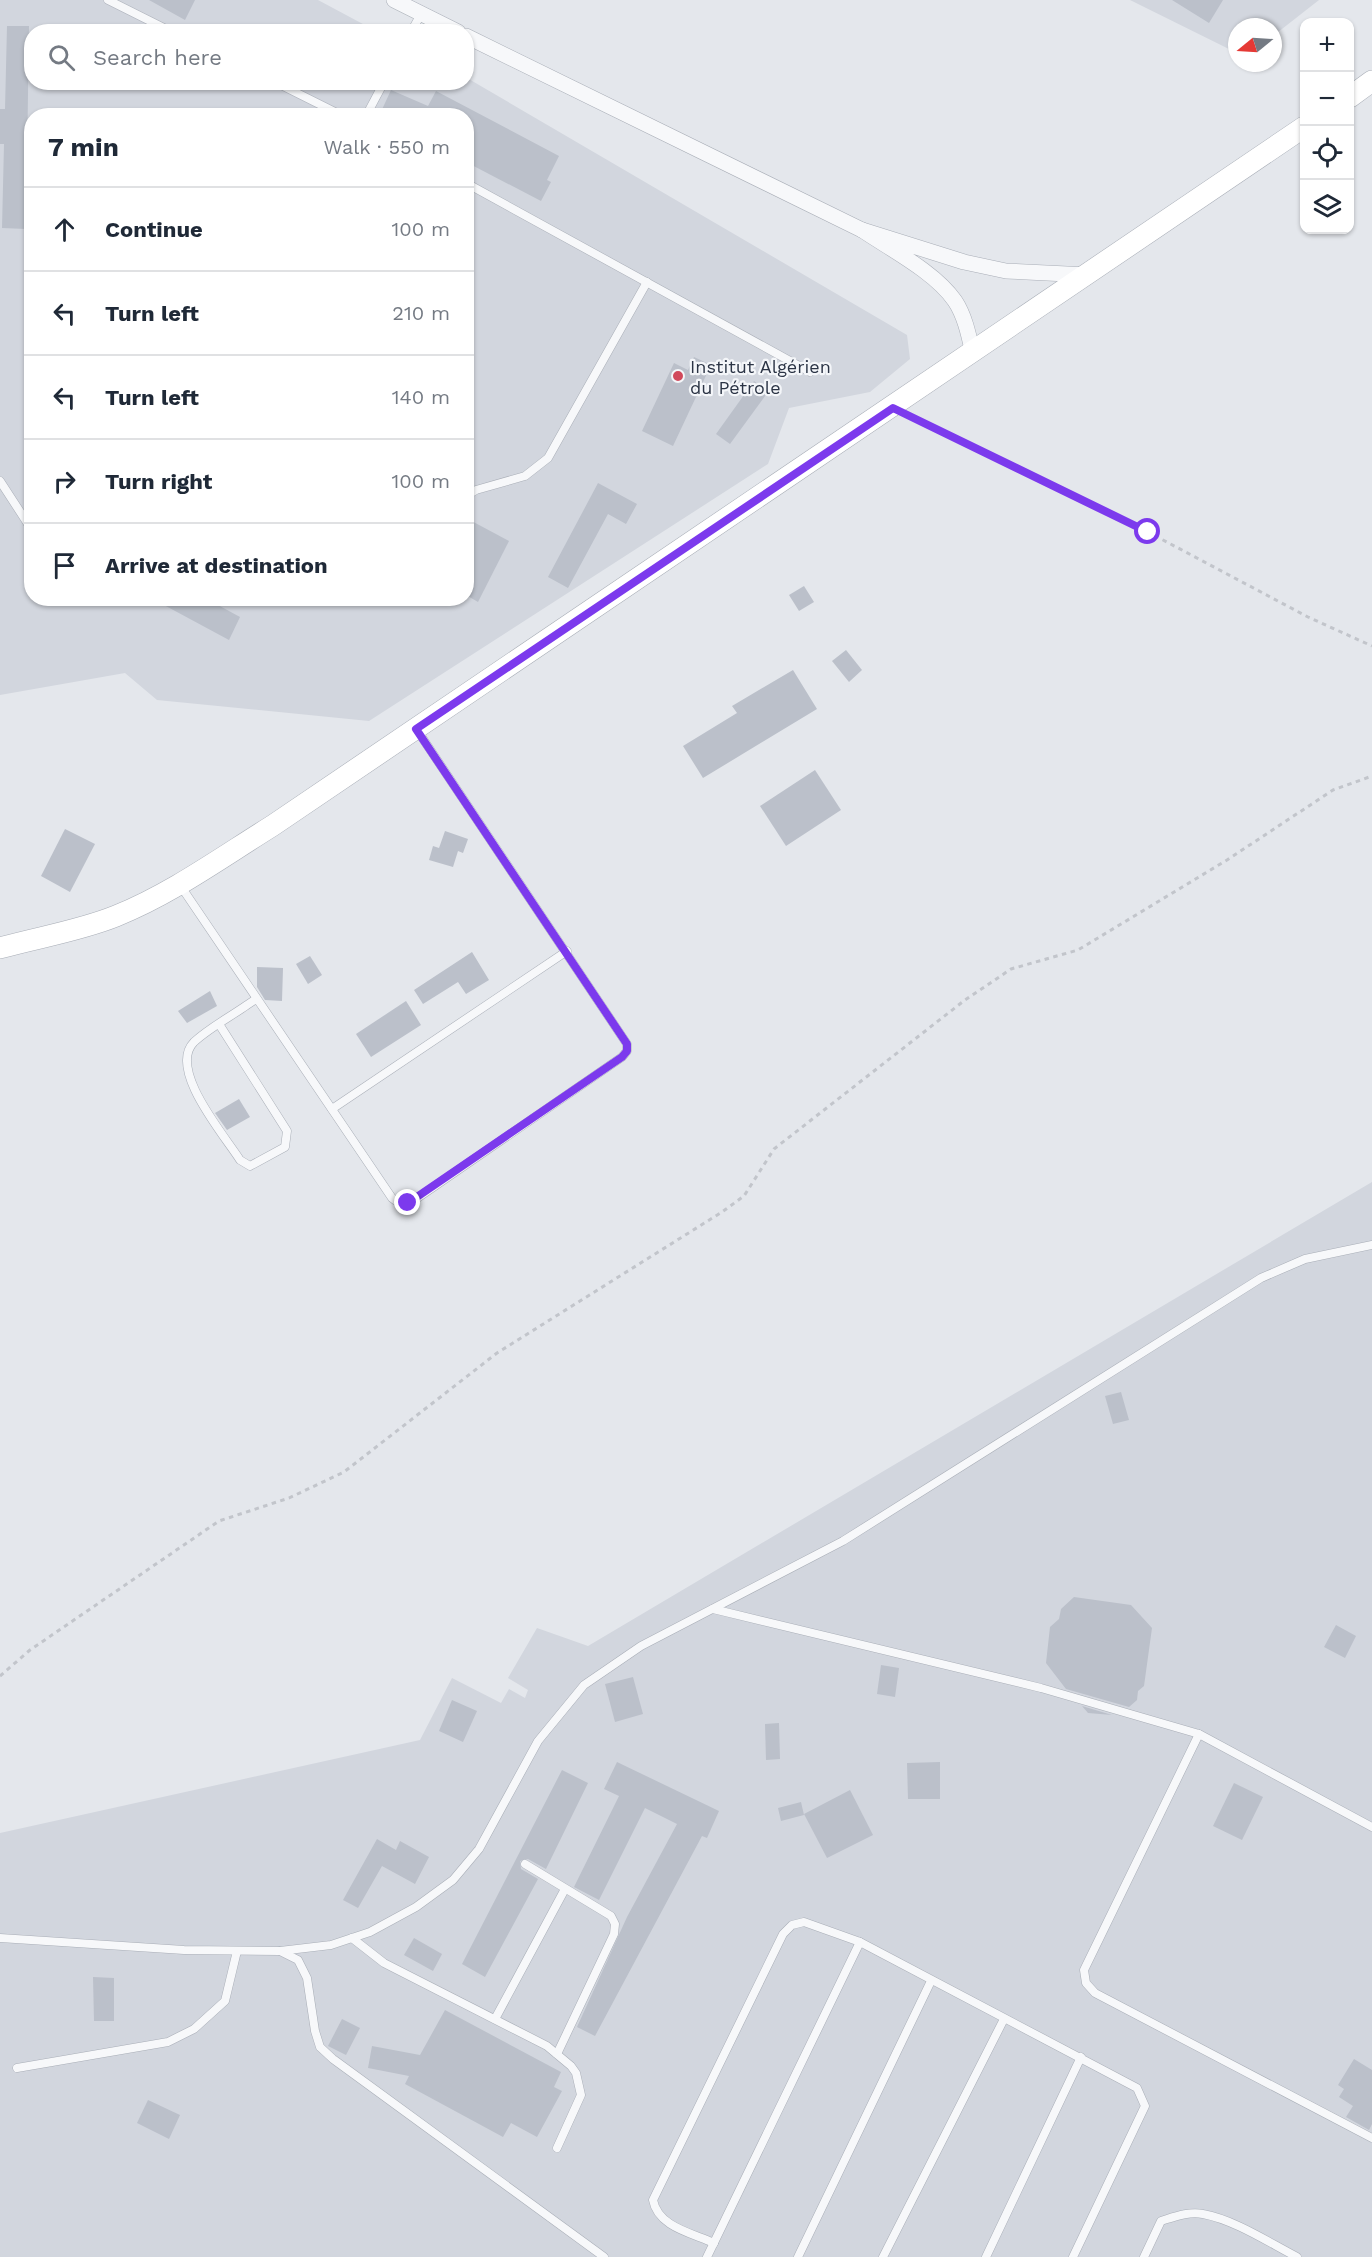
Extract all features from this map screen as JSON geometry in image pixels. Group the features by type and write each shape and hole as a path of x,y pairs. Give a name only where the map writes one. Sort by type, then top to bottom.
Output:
{"main road":[{"path":"1354,93 1372,81"},
{"path":"0,948 71,931 117,916 179,884 272,826 973,354 1300,130"}],"street":[{"path":"393,0 442,24"},
{"path":"474,40 862,230 938,282 955,301 966,325 973,354"},
{"path":"862,230 964,261 1006,271 1088,275"}],"lane":[{"path":"108,0 156,24"},
{"path":"415,24 421,14"},
{"path":"291,90 326,108"},
{"path":"370,108 380,90"},
{"path":"474,187 810,372"},
{"path":"474,491 525,476 548,458 647,282"},
{"path":"0,481 24,518"},
{"path":"179,884 392,1198 398,1203 408,1203 416,1199 627,1051 624,1036 416,729"},
{"path":"332,1109 567,951"},
{"path":"219,1024 286,1131 285,1147 250,1166 240,1160 189,1079 186,1065 193,1043 219,1024 256,999"},
{"path":"0,1938 184,1950 280,1951 331,1945 352,1938 416,1907 453,1880 479,1849 538,1741 584,1685 641,1646 843,1541 1262,1278 1305,1258 1372,1245"},
{"path":"713,1609 1041,1688 1199,1734 1372,1827"},
{"path":"1199,1734 1084,1970 1086,1983 1095,1993 1372,2138"},
{"path":"525,1864 611,1916 615,1924 614,1934 557,2054"},
{"path":"495,2019 565,1889"},
{"path":"714,2243 664,2221 655,2209 653,2200 783,1934 792,1925 804,1922 860,1942 1137,2088 1145,2106 1072,2257"},
{"path":"352,1938 384,1963 495,2019 557,2054 576,2073 581,2095 557,2148"},
{"path":"708,2257 860,1942"},
{"path":"18,2068 168,2042 194,2029 225,2001 237,1951"},
{"path":"280,1951 298,1960 307,1978 315,2031 320,2047 333,2059 604,2257"},
{"path":"798,2257 931,1981"},
{"path":"883,2257 1004,2019"},
{"path":"986,2257 1081,2057"},
{"path":"1144,2257 1161,2221 1179,2215 1202,2213 1244,2230 1297,2257"}],"path":[{"path":"893,408 1148,532 1308,617 1372,646"},
{"path":"0,1676 30,1650 219,1521 289,1498 344,1472 497,1353 722,1212 744,1196 774,1149 965,1000 1011,969 1078,950 1227,860 1333,790 1372,776"}],"shaded area":[{"name":"Institut Algérien du Pétrole","path":"0,0 318,0 363,24 24,24 24,90 474,90 474,82 907,335 910,359 870,392 789,408 768,464 369,721 157,700 125,673 0,695"},
{"path":"1130,0 1319,0 1282,29 1282,18 1228,18 1228,49"},
{"path":"1372,1182 1372,2257 0,2257 0,1833 420,1740 452,1678 501,1703 509,1689 525,1698 528,1690 508,1678 537,1628 588,1646"}],"building":[{"path":"149,0 195,0 185,20"},
{"path":"1172,0 1223,0 1209,23"},
{"path":"7,26 24,26 24,90 28,90 28,108 24,108 24,229 2,228 4,144 0,144 0,109 5,109"},
{"path":"391,90 428,106 436,91 468,108 383,108"},
{"path":"474,111 559,156 547,180 551,182 541,201 474,166"},
{"path":"694,357 711,365 673,446 642,431 674,363 688,370"},
{"path":"754,381 768,392 730,444 716,434"},
{"path":"598,483 637,504 626,524 608,514 568,588 548,577"},
{"path":"474,522 509,541 478,602 474,600"},
{"path":"804,586 814,602 799,611 789,595"},
{"path":"166,606 220,606 240,617 229,640"},
{"path":"846,650 862,670 849,682 832,661"},
{"path":"793,670 817,709 703,778 683,746 737,713 732,706"},
{"path":"815,770 841,810 786,846 760,806"},
{"path":"65,829 95,844 70,892 41,876"},
{"path":"445,831 468,839 463,853 458,851 453,867 429,860 433,846 439,848"},
{"path":"472,952 489,980 466,994 458,982 423,1004 414,990"},
{"path":"310,956 322,975 308,984 296,964"},
{"path":"257,967 283,968 282,1001 265,1000 257,987"},
{"path":"210,991 217,1006 187,1023 178,1011"},
{"path":"406,1001 421,1025 371,1057 356,1034"},
{"path":"239,1099 250,1117 227,1130 215,1113"},
{"path":"1121,1392 1129,1420 1113,1424 1105,1396"},
{"path":"1074,1597 1131,1605 1152,1628 1144,1686 1138,1691 1137,1700 1129,1707 1066,1689 1046,1663 1050,1627 1059,1619 1061,1609"},
{"path":"1336,1625 1356,1636 1345,1658 1324,1647"},
{"path":"881,1665 899,1668 895,1697 877,1694"},
{"path":"633,1677 643,1714 615,1722 605,1684"},
{"path":"452,1700 477,1711 463,1742 439,1731"},
{"path":"1082,1706 1112,1715 1088,1713"},
{"path":"779,1723 780,1759 766,1760 765,1724"},
{"path":"617,1762 719,1811 707,1838 702,1836 595,2036 577,2027 627,1917 677,1824 645,1808 599,1900 574,1887 619,1796 604,1789"},
{"path":"940,1762 940,1799 908,1799 907,1763"},
{"path":"562,1770 588,1783 546,1869 528,1859 520,1861 521,1869 538,1879 485,1977 462,1964"},
{"path":"1234,1783 1263,1797 1242,1840 1213,1826"},
{"path":"850,1790 873,1835 827,1858 804,1814"},
{"path":"801,1802 804,1815 781,1821 778,1808"},
{"path":"377,1839 396,1850 400,1841 429,1857 415,1884 382,1866 358,1908 343,1900"},
{"path":"414,1938 442,1954 433,1971 404,1955"},
{"path":"93,1977 114,1978 114,2021 94,2021"},
{"path":"445,2010 561,2072 554,2087 562,2091 537,2137 511,2123 503,2137 405,2084 409,2076 368,2068 372,2046 420,2055"},
{"path":"342,2019 360,2028 346,2055 328,2046"},
{"path":"1354,2059 1372,2070 1372,2124 1369,2130 1346,2117 1353,2106 1339,2097 1344,2089 1338,2085"},
{"path":"148,2100 180,2115 169,2139 137,2123"}],"place":[{"name":"Institut Algérien du Pétrole","path":"678,376"}],"route":[{"path":"408,1203 622,1057 627,1051 624,1036 416,729 893,408 1148,532"}]}
